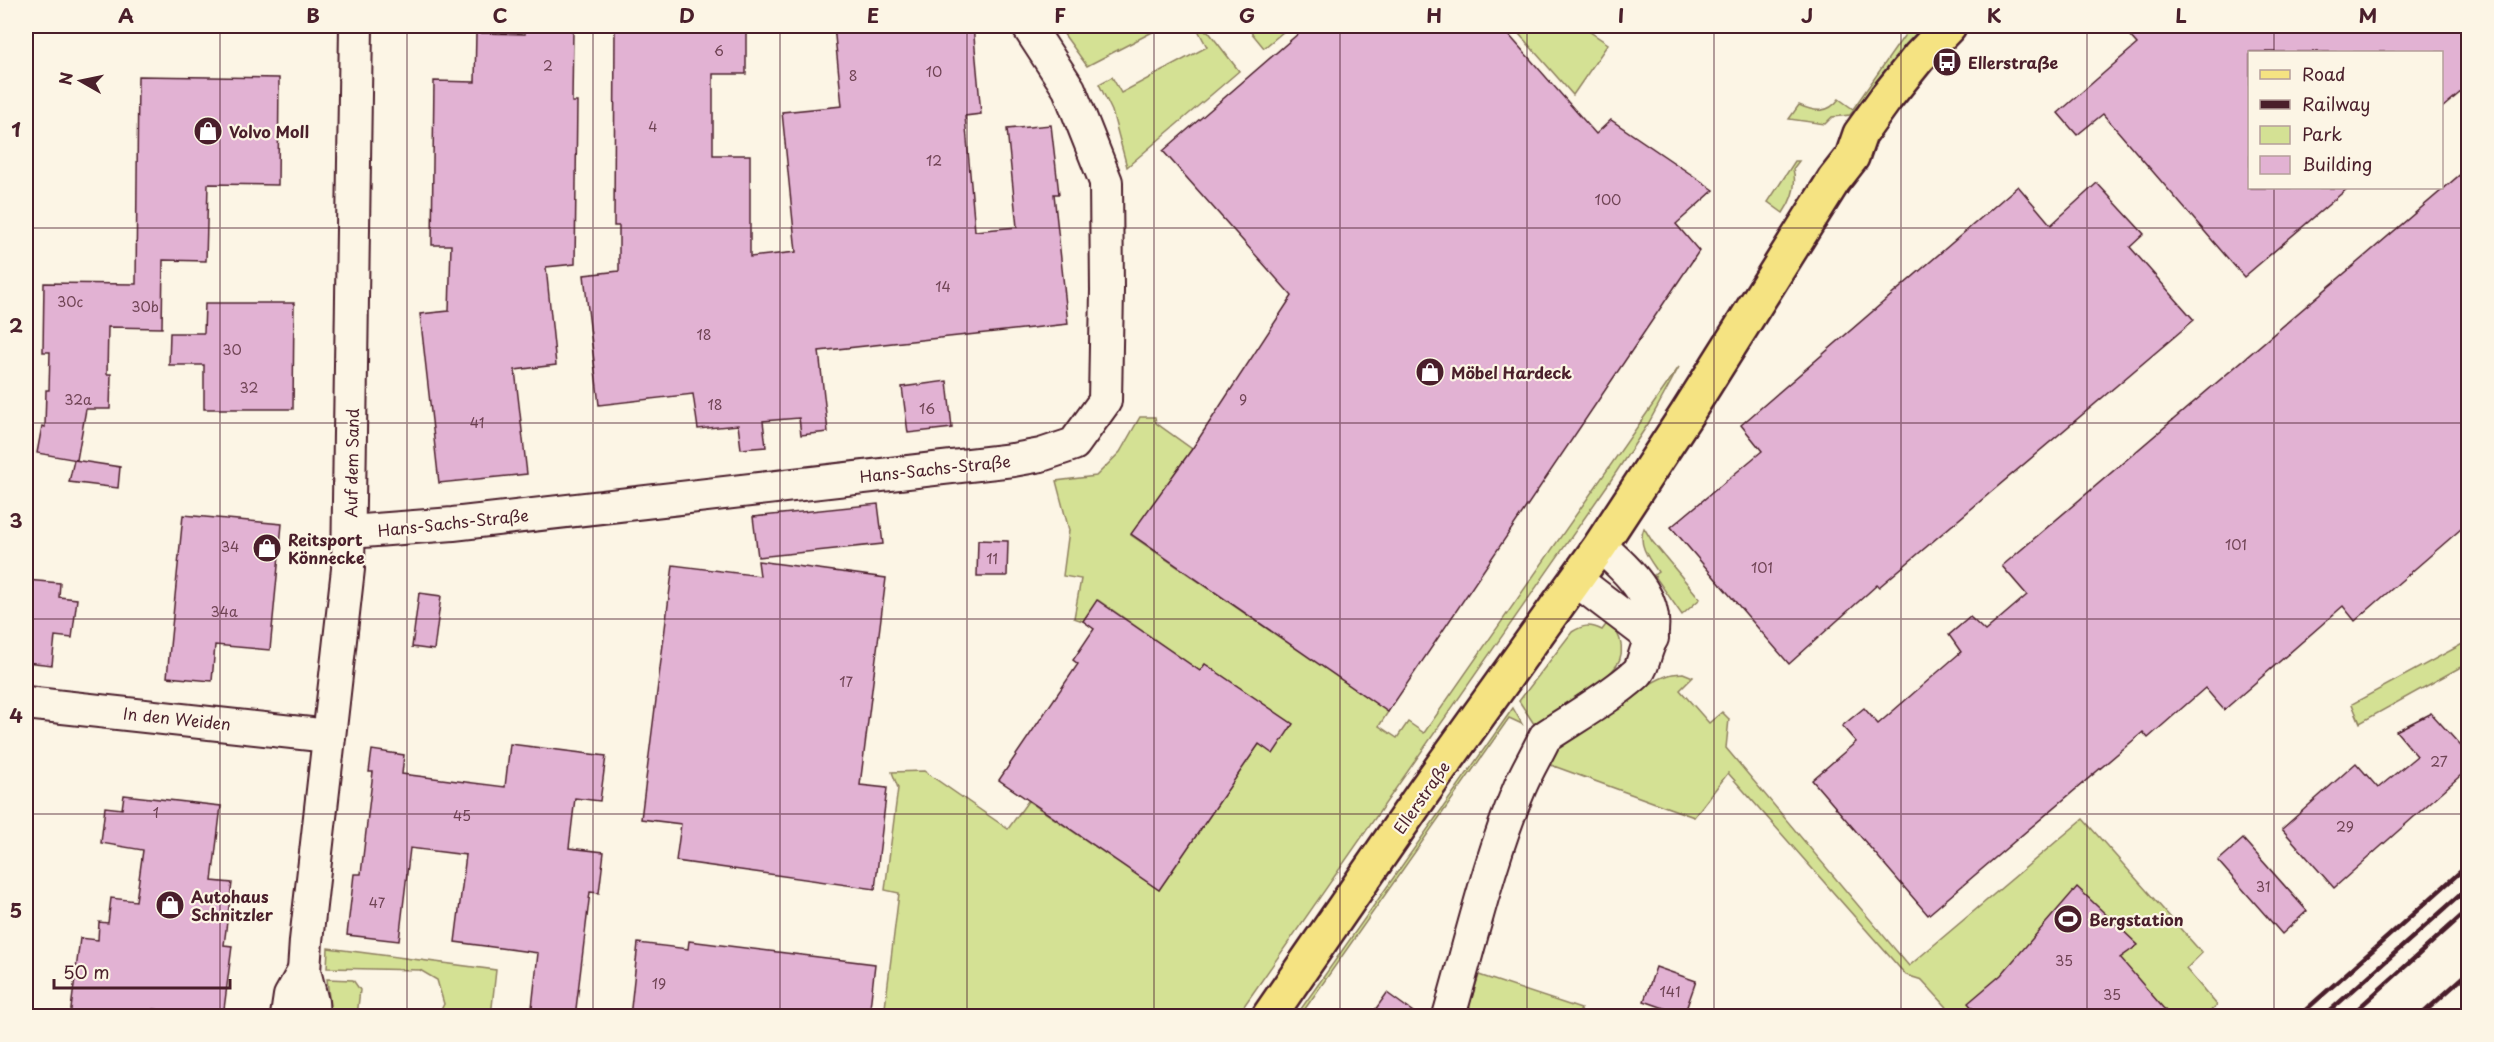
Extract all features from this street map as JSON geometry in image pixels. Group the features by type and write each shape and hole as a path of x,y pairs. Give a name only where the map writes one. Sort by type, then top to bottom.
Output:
{"main road":[{"name":"Ellerstraße","path":"1269,1017 1425,790 1600,546 1686,415 1834,180 1852,157 1860,134 1919,57 1951,26"}],"street":[{"name":"Auf dem Sand","path":"313,1017 312,1002 304,971 348,569 350,532 356,26"},
{"name":"Hans-Sachs-Straße","path":"350,532 453,524 964,466 1041,455 1074,444 1105,401 1106,182 1069,89 1028,26"},
{"path":"1449,1017 1489,875 1519,788 1545,737 1638,672 1652,638 1653,625 1648,597 1617,561 1600,546"},
{"path":"1576,580 1652,638"},
{"name":"In den Weiden","path":"26,703 329,736"},
{"name":"Auf dem Sand","path":"287,1017 290,996 304,971"}],"green space":[{"path":"1058,26 1164,26 1087,66"},
{"path":"1246,26 1290,26 1264,48"},
{"path":"1512,26 1581,26 1608,44 1573,95"},
{"path":"1911,26 1922,26 1850,115 1832,117 1825,124 1789,119 1799,105 1821,110 1835,104 1839,99 1853,109"},
{"path":"1198,30 1208,31 1239,71 1127,167 1112,111 1099,84 1112,77 1121,93 1207,47"},
{"path":"1795,161 1799,161 1793,169 1793,192 1783,213 1768,202"},
{"path":"1679,367 1648,424 1611,480 1237,1016 884,1016 899,893 885,890 898,788 892,772 924,771 1008,829 1028,801 1159,890 1259,744 1273,753 1292,724 1205,664 1200,671 1098,600 1083,621 1074,618 1081,579 1063,576 1069,530 1056,481 1096,476 1120,452 1140,417 1155,417 1156,423 1192,449 1131,535 1388,712 1379,726 1397,738 1408,722 1424,733"},
{"path":"1644,528 1700,599 1682,615 1654,575 1658,572 1643,546"},
{"path":"1608,622 1620,639 1621,652 1617,665 1595,686 1554,712 1536,727 1519,701 1572,632 1587,626 1602,630"},
{"path":"2468,641 2468,663 2360,723 2352,704"},
{"name":"Bergstation","path":"1683,673 1693,677 1680,690 1709,723 1722,712 1729,719 1726,748 1909,966 2083,819 2202,953 2186,969 2217,1005 2205,1016 1955,1016 1922,980 1906,975 1728,773 1694,817 1548,764 1554,752 1566,741 1612,708 1659,679 1671,674"},
{"path":"1513,708 1522,724 1509,718 1300,1016 1296,1016"},
{"path":"328,948 496,970 491,1016 438,1016 444,1004 437,980 420,970 327,968"},
{"path":"1479,975 1581,1009 1578,1016 1466,1016"},
{"path":"327,979 353,980 360,990 357,1016 331,1016"}],"building":[{"path":"615,26 746,26 746,74 713,74 713,155 750,155 750,257 796,252 782,112 842,106 834,26 973,26 981,114 965,116 975,231 1017,227 1007,129 1051,125 1059,194 1054,194 1068,324 819,351 828,432 801,435 799,418 763,421 766,447 741,449 738,425 698,429 693,394 599,405 584,275 619,271 619,226 614,226"},
{"name":"Möbel Hardeck","path":"1307,26 1501,26 1596,134 1611,120 1714,190 1676,224 1699,251 1388,712 1131,534 1192,449 1292,296 1163,151"},
{"path":"2121,26 2469,26 2469,85 2443,107 2443,51 2248,51 2248,189 2347,189 2244,277 2103,114 2077,135 2058,113 2137,44"},
{"path":"525,28 573,29 572,102 577,102 575,264 546,267 556,365 515,370 527,474 439,483 420,314 449,311 451,245 432,245 434,81 475,82 476,33 525,34"},
{"name":"Volvo Moll","path":"138,76 279,78 278,185 208,184 206,261 163,260 162,328 108,327 107,374 111,374 110,409 86,409 77,460 37,453 42,426 45,427 46,390 49,390 50,352 43,352 44,283 136,284"},
{"path":"2469,167 2469,522 2355,621 2343,606 2224,710 2205,688 2148,738 2143,732 1928,915 1812,780 1856,742 1842,726 1864,708 1878,724 1961,652 1949,635 1970,617 1985,631 2027,595 2002,566"},
{"path":"2097,183 2144,234 2130,247 2194,320 1879,587 1877,585 1789,664 1671,527 1762,451 1741,425 2018,186 2051,225"},
{"path":"205,303 294,303 293,409 204,409 204,365 169,365 170,333 204,333"},
{"path":"947,381 952,428 908,433 902,387"},
{"path":"74,460 120,467 118,488 69,482"},
{"path":"878,504 883,544 758,557 753,517"},
{"path":"183,515 282,524 270,650 215,645 212,681 167,677"},
{"path":"978,540 1008,541 1007,576 977,576"},
{"path":"758,561 886,578 860,785 887,788 875,889 676,861 681,824 641,819 673,565 760,576"},
{"path":"26,580 60,583 59,597 77,599 72,638 55,636 52,665 26,662"},
{"path":"419,593 441,596 434,650 412,647"},
{"path":"1097,600 1200,671 1205,664 1293,724 1273,754 1259,744 1159,890 999,780 1078,664 1073,660 1094,629 1083,621"},
{"path":"2431,713 2469,755 2469,768 2334,888 2282,829 2356,763 2378,788 2417,756 2396,731"},
{"path":"510,744 606,756 600,801 575,798 569,848 604,852 599,893 590,892 575,1017 531,1017 538,953 455,942 466,855 410,848 399,941 347,935 354,874 361,874 373,772 369,772 372,750 404,755 402,774 505,787"},
{"name":"Autohaus Schnitzler","path":"124,795 221,806 212,881 232,883 224,945 232,946 223,1017 153,1009 152,1017 70,1017 80,938 98,940 99,922 108,923 111,898 136,901 143,850 101,843 105,807 122,809"},
{"path":"2243,839 2307,911 2282,934 2218,861"},
{"path":"2077,887 2138,945 2120,958 2171,1017 1980,1017 1968,1003 2001,975"},
{"path":"689,941 875,964 869,1017 630,1017 638,943 688,949"},
{"path":"1656,967 1696,981 1684,1015 1644,1001"},
{"path":"1387,993 1420,1017 1370,1017"}],"railway":[{"path":"2299,1016 2468,865"},
{"path":"2324,1016 2468,888"},
{"path":"2350,1016 2468,910"},
{"path":"2420,1016 2468,973"}],"place":[{"name":"Ellerstraße","path":"1947,62"},
{"name":"Volvo Moll","path":"208,131"},
{"name":"Möbel Hardeck","path":"1430,372"},
{"name":"Reitsport Könnecke","path":"267,548"},
{"name":"Autohaus Schnitzler","path":"170,905"},
{"name":"Bergstation","path":"2068,919"}]}
